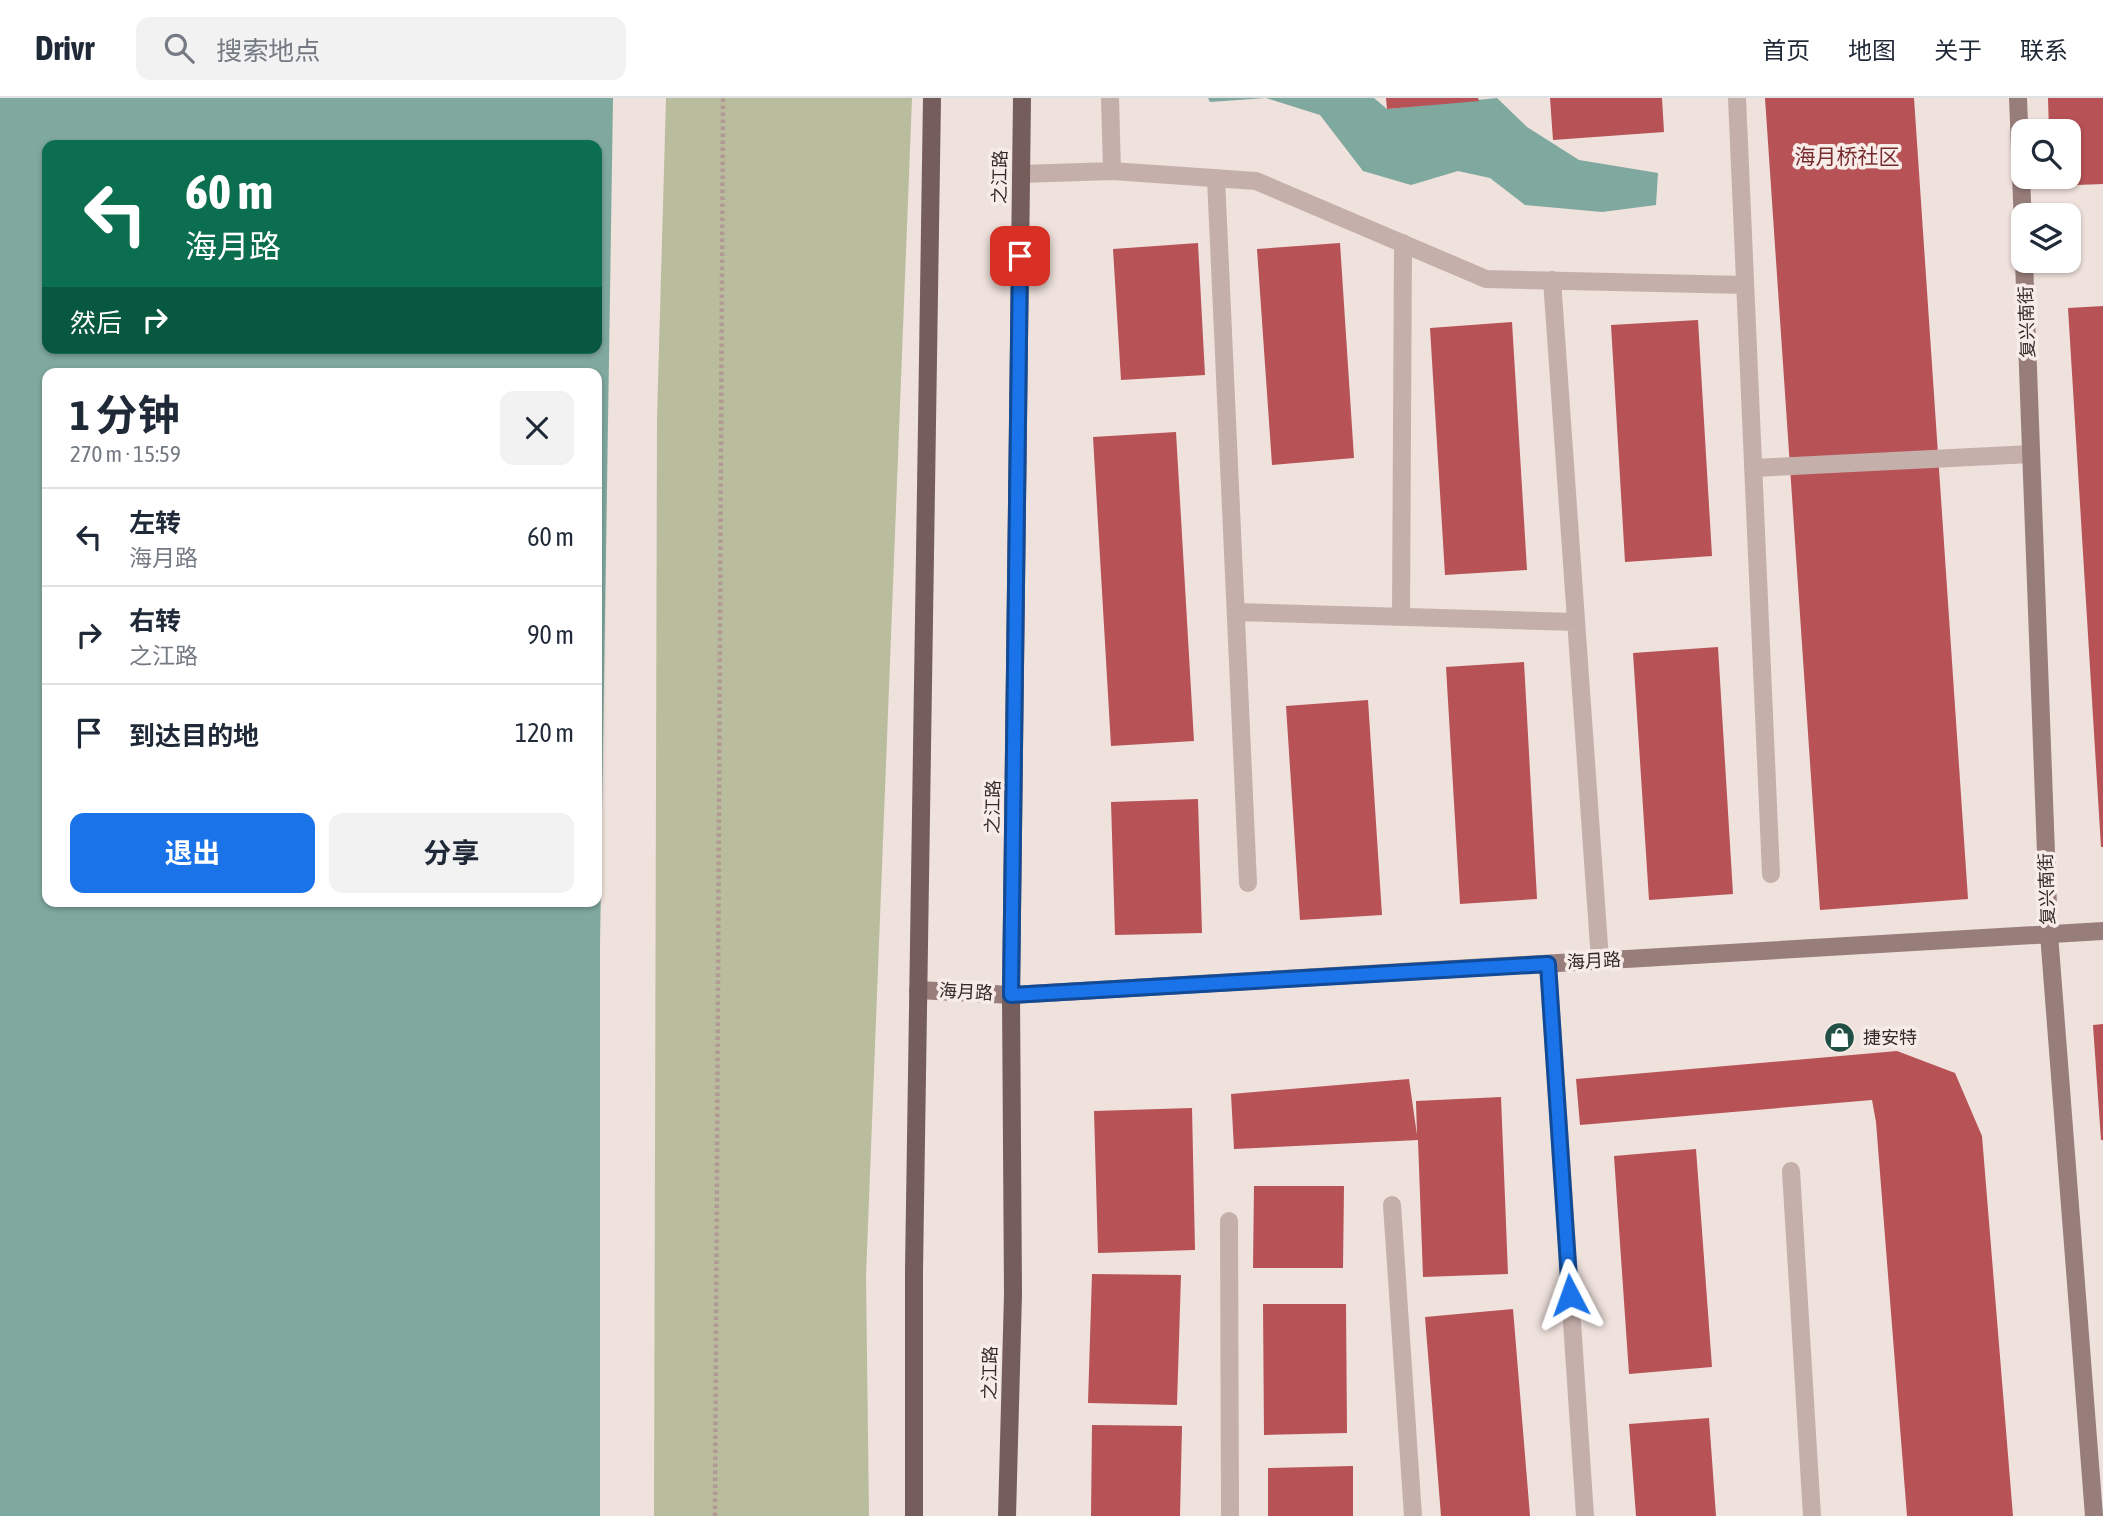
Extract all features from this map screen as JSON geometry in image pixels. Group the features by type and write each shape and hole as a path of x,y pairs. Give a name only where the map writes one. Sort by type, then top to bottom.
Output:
{"main road":[{"path":"914,1516 914,1270 932,98"},
{"name":"之江路","path":"1007,1516 1013,1294 1011,995 1022,98"}],"street":[{"path":"2018,98 2022,203"},
{"name":"复兴南街","path":"2024,273 2049,934 2094,1516"},
{"name":"海月路","path":"918,990 1011,995 2103,931"}],"lane":[{"path":"1110,98 1112,170"},
{"path":"1737,98 1771,874"},
{"path":"1021,174 1112,170 1256,181 1486,279 1745,285"},
{"path":"1216,178 1248,883"},
{"path":"1401,617 1403,243"},
{"path":"1552,281 1600,960"},
{"path":"1753,468 2031,454"},
{"path":"1236,612 1576,622"},
{"path":"1548,964 1585,1516"},
{"path":"1791,1171 1812,1516"},
{"path":"1392,1205 1412,1516"},
{"path":"1229,1221 1230,1516"}],"path":[{"path":"715,1516 723,98"}],"green space":[{"path":"666,98 912,98 866,1276 869,1516 654,1516 657,419"}],"water":[{"path":"0,98 613,98 602,815 602,368 42,368 42,907 601,907 600,1516 0,1516"},
{"path":"1208,98 1266,98 1210,102"},
{"path":"1266,98 1374,98 1387,109 1497,98 1527,127 1579,160 1658,173 1656,205 1602,212 1525,205 1490,178 1458,171 1411,185 1363,171 1320,115"}],"building":[{"path":"1386,98 1478,98 1479,101 1387,109"},
{"path":"1550,98 1662,98 1664,132 1553,140"},
{"path":"1765,98 1914,98 1968,899 1820,910"},
{"path":"2048,98 2103,98 2103,184 2081,185 2081,119 2049,119"},
{"path":"1198,243 1205,375 1121,380 1113,249"},
{"path":"1340,243 1354,458 1272,465 1257,249"},
{"path":"2103,306 2103,847 2101,847 2068,308"},
{"path":"1698,320 1712,556 1625,562 1611,325"},
{"path":"1512,322 1527,570 1445,575 1430,328"},
{"path":"1176,432 1194,741 1111,746 1093,437"},
{"path":"1718,647 1733,894 1649,900 1633,653"},
{"path":"1524,662 1537,899 1460,904 1446,667"},
{"path":"1368,700 1382,915 1300,920 1286,706"},
{"path":"1198,799 1202,933 1115,935 1111,802"},
{"path":"2103,1024 2103,1140 2101,1140 2093,1025"},
{"path":"1897,1051 1955,1073 1982,1136 2013,1516 1907,1516 1876,1122 1872,1100 1580,1125 1576,1079"},
{"path":"1409,1079 1417,1135 1416,1101 1501,1097 1508,1274 1423,1277 1418,1140 1234,1149 1231,1094"},
{"path":"1192,1108 1195,1250 1098,1253 1094,1111"},
{"path":"1696,1149 1712,1367 1629,1374 1614,1156"},
{"path":"1254,1186 1344,1186 1343,1268 1253,1268"},
{"path":"1092,1274 1181,1275 1177,1405 1088,1403"},
{"path":"1263,1304 1346,1304 1347,1433 1264,1435"},
{"path":"1513,1309 1530,1516 1441,1516 1425,1317"},
{"path":"1709,1418 1716,1516 1636,1516 1629,1424"},
{"path":"1092,1425 1182,1426 1180,1516 1091,1516"},
{"path":"1353,1466 1353,1516 1268,1516 1268,1468"}],"place":[{"name":"捷安特","path":"1840,1038"}],"district":[{"name":"海月桥社区","path":"1847,157"}],"route":[{"path":"1020,256 1011,995 1548,964 1570,1295"}]}
